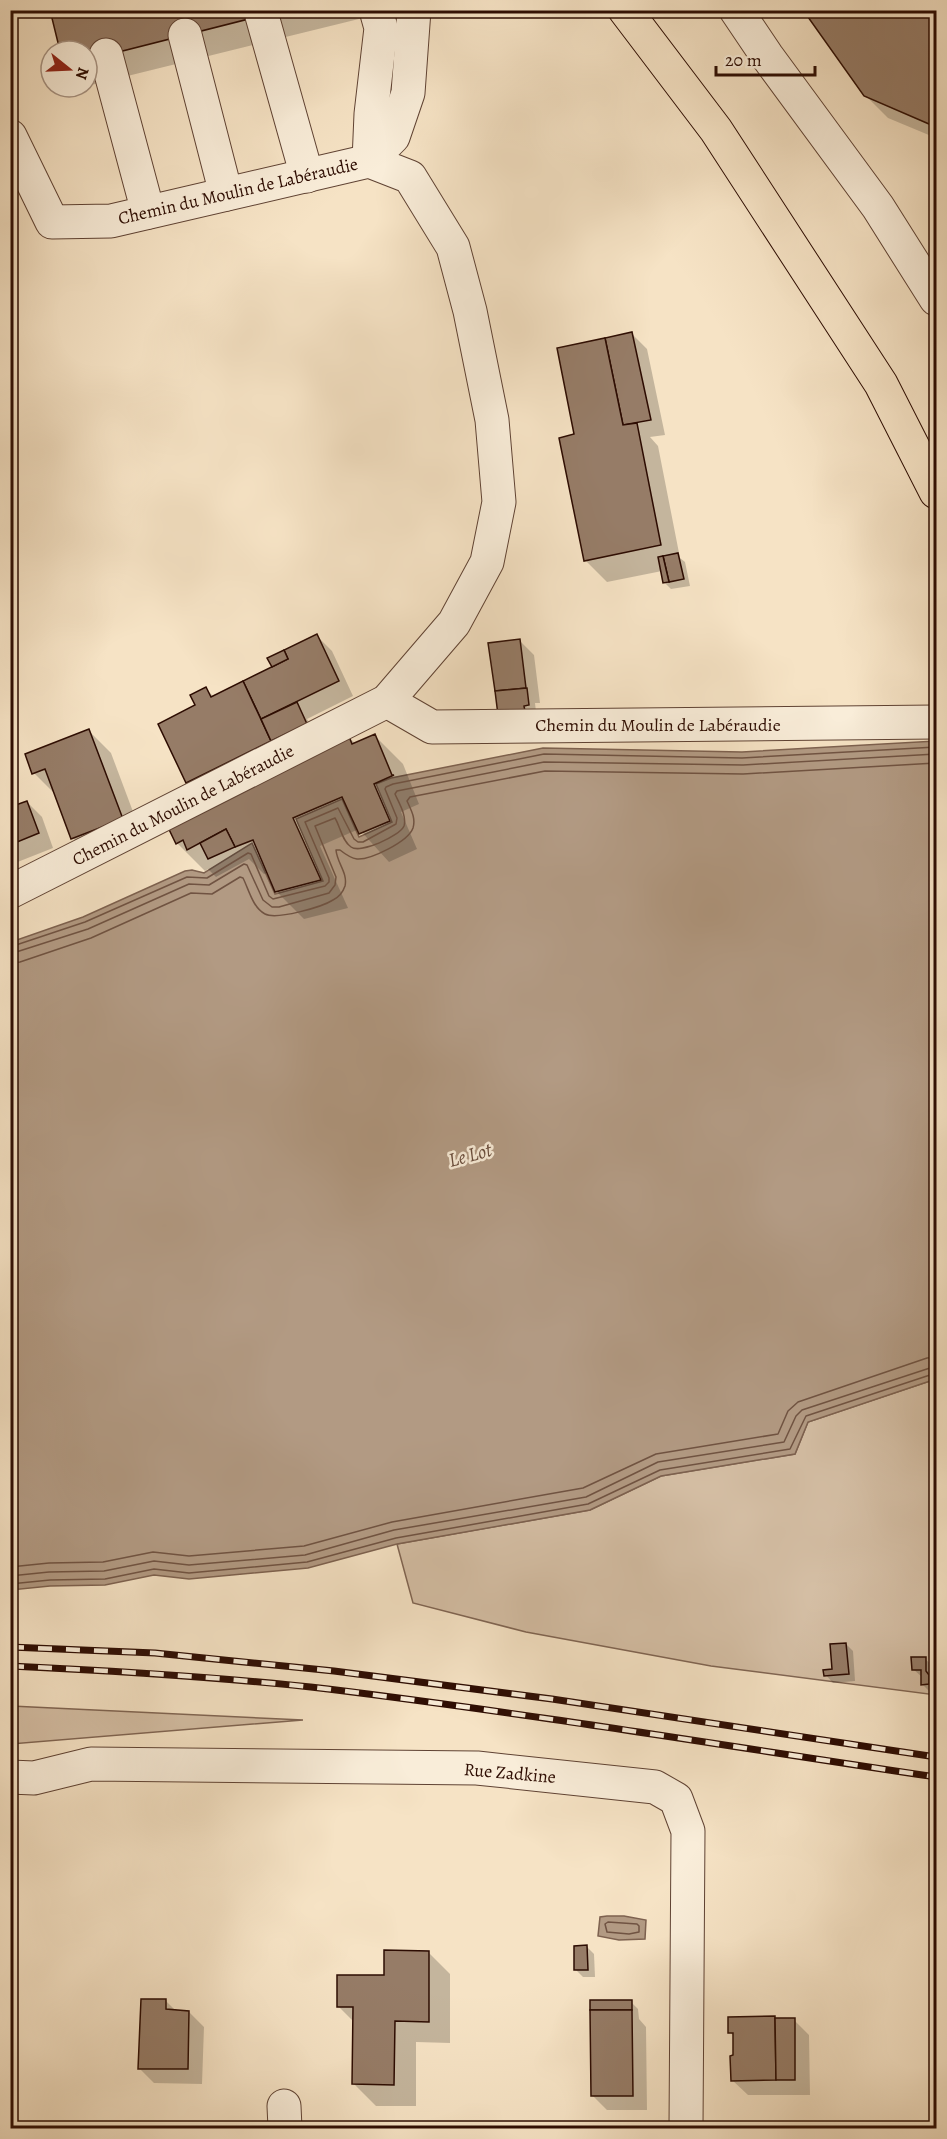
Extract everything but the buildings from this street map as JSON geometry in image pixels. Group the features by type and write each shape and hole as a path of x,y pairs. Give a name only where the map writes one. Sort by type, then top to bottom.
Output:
{"main road":[{"path":"625,10 716,130 869,365 936,492"}],"street":[{"path":"369,161 371,114 381,28 376,10"},
{"path":"369,161 393,136 408,93 414,10"},
{"path":"736,10 766,56 878,207 936,299"},
{"path":"262,16 307,176"},
{"path":"185,35 226,194"},
{"path":"106,55 148,212"},
{"name":"Chemin du Moulin de Labéraudie","path":"10,136 52,222 111,220 369,161 410,177 453,247 470,311 492,420 499,502 487,562 454,623 387,701 10,892"},
{"name":"Chemin du Moulin de Labéraudie","path":"387,701 432,727 936,722"},
{"name":"Rue Zadkine","path":"10,1777 34,1778 91,1764 477,1768 655,1786 676,1799 688,1832 686,2128"}],"shaded area":[{"path":"936,1379 936,1695 711,1666 526,1632 413,1603 397,1544 590,1510 661,1476 795,1454 808,1422"},
{"path":"11,1706 303,1720 11,1744"}],"water":[{"name":"Le Lot","path":"936,741 936,1379 808,1422 795,1454 661,1476 590,1510 397,1544 308,1568 189,1579 154,1575 105,1585 50,1586 11,1590 11,942 83,917 185,871 204,873 252,843 275,894 323,881 296,819 342,799 359,837 392,822 376,784 391,778 543,748 742,752"},
{"path":"600,1917 646,1920 645,1939 619,1940 598,1936"}],"railway":[{"path":"10,1647 155,1653 334,1671 552,1699 936,1757"},
{"path":"10,1666 170,1675 328,1689 557,1720 936,1777"}]}
